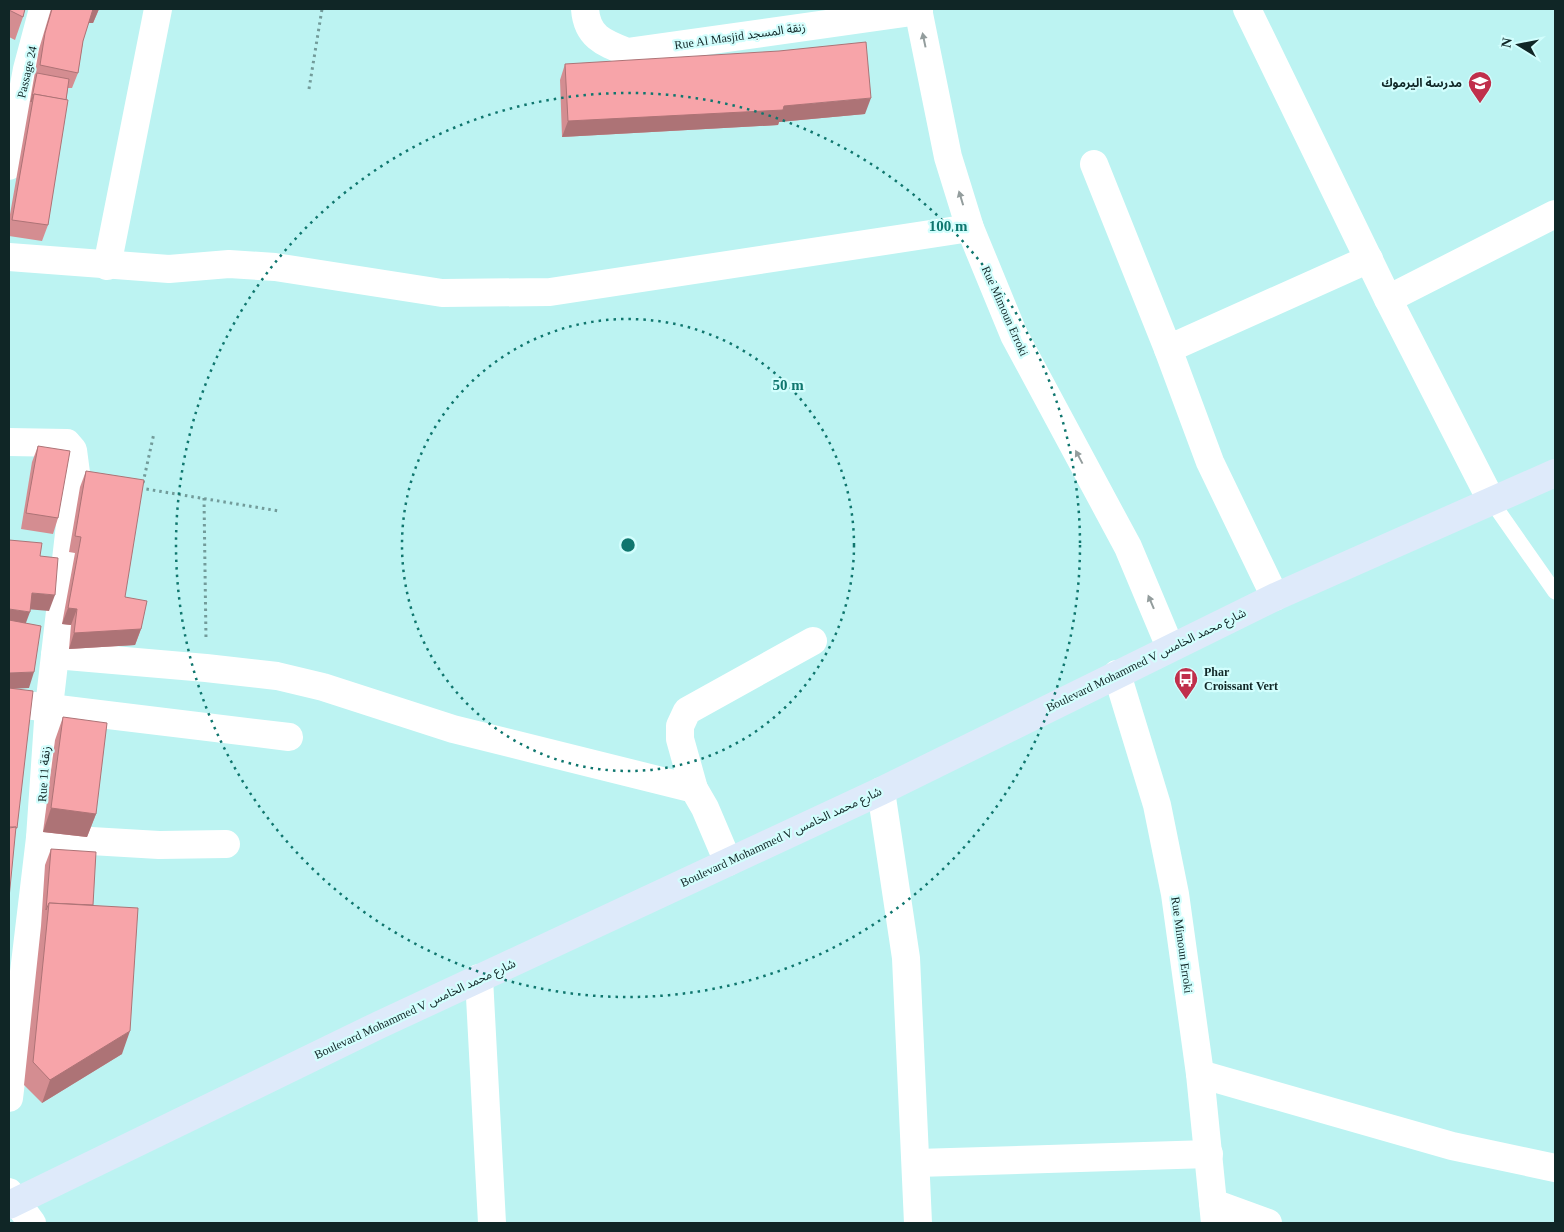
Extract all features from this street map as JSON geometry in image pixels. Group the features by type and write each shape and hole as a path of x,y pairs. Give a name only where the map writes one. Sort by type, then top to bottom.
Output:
{"main road":[{"name":"Boulevard Mohammed V شارع محمد الخامس","path":"11,1199 881,791 1170,647 1276,597 1555,473"}],"street":[{"name":"Passage 24","path":"9,166 18,63 43,9"},
{"path":"107,266 158,9"},
{"name":"Rue Al Masjid زنقة المسجد","path":"585,9 586,20 600,41 627,52 918,10"},
{"path":"1247,9 1388,299 1492,502"},
{"name":"Rue Mimoun Erroki","path":"918,10 948,157 970,228 1014,335 1128,547 1170,647"},
{"path":"1094,164 1168,349 1210,462 1276,597"},
{"path":"1388,299 1555,214"},
{"path":"9,257 107,266 169,269 238,265 276,267 442,293 550,292 970,228"},
{"path":"1168,349 1369,259"},
{"name":"Rue 11 زنقة","path":"9,442 67,443 73,450 76,473 49,707 40,838 9,1098"},
{"path":"728,862 705,808 694,789 680,740 680,726 686,711 813,642"},
{"path":"55,655 206,668 295,681 453,730 694,789"},
{"name":"Rue Mimoun Erroki","path":"1117,674 1145,760 1177,903 1200,1074 1214,1213"},
{"path":"9,703 289,737"},
{"path":"881,791 906,958 917,1163 918,1223"},
{"path":"40,838 159,845 226,844"},
{"path":"479,978 492,1223"},
{"path":"1200,1074 1452,1146 1555,1168"},
{"path":"917,1163 1209,1154"},
{"path":"11,1199 32,1223"},
{"path":"1214,1213 1268,1223"}],"lane":[{"path":"1492,502 1555,592"}],"path":[{"path":"309,89 322,9"},
{"path":"142,488 154,434"},
{"path":"132,486 279,511"},
{"path":"204,498 206,668"}],"building":[{"path":"25,9 23,17 9,10"},
{"path":"52,9 93,9 83,41 78,73 40,65 45,33"},
{"path":"866,42 871,98 784,106 783,110 568,121 565,64 779,51"},
{"path":"37,73 69,79 66,100 34,94 31,102"},
{"path":"34,94 68,100 48,225 12,220"},
{"path":"38,446 70,451 58,518 26,513"},
{"path":"86,471 144,480 125,597 147,601 141,629 74,633 77,609 68,608 81,537 75,536"},
{"path":"9,540 42,543 40,556 58,558 55,595 32,593 30,612 9,609"},
{"path":"9,620 41,626 34,672 9,673"},
{"path":"9,688 33,691 17,828 9,827"},
{"path":"63,717 107,723 96,814 51,808"},
{"path":"16,827 9,898 9,828"},
{"path":"51,849 96,852 93,905 49,903 46,910"},
{"path":"49,903 138,908 130,1031 50,1080 33,1062"}],"place":[{"name":"مدرسة اليرموك","path":"1480,104"},
{"name":"Phar Croissant Vert","path":"1186,700"}]}
